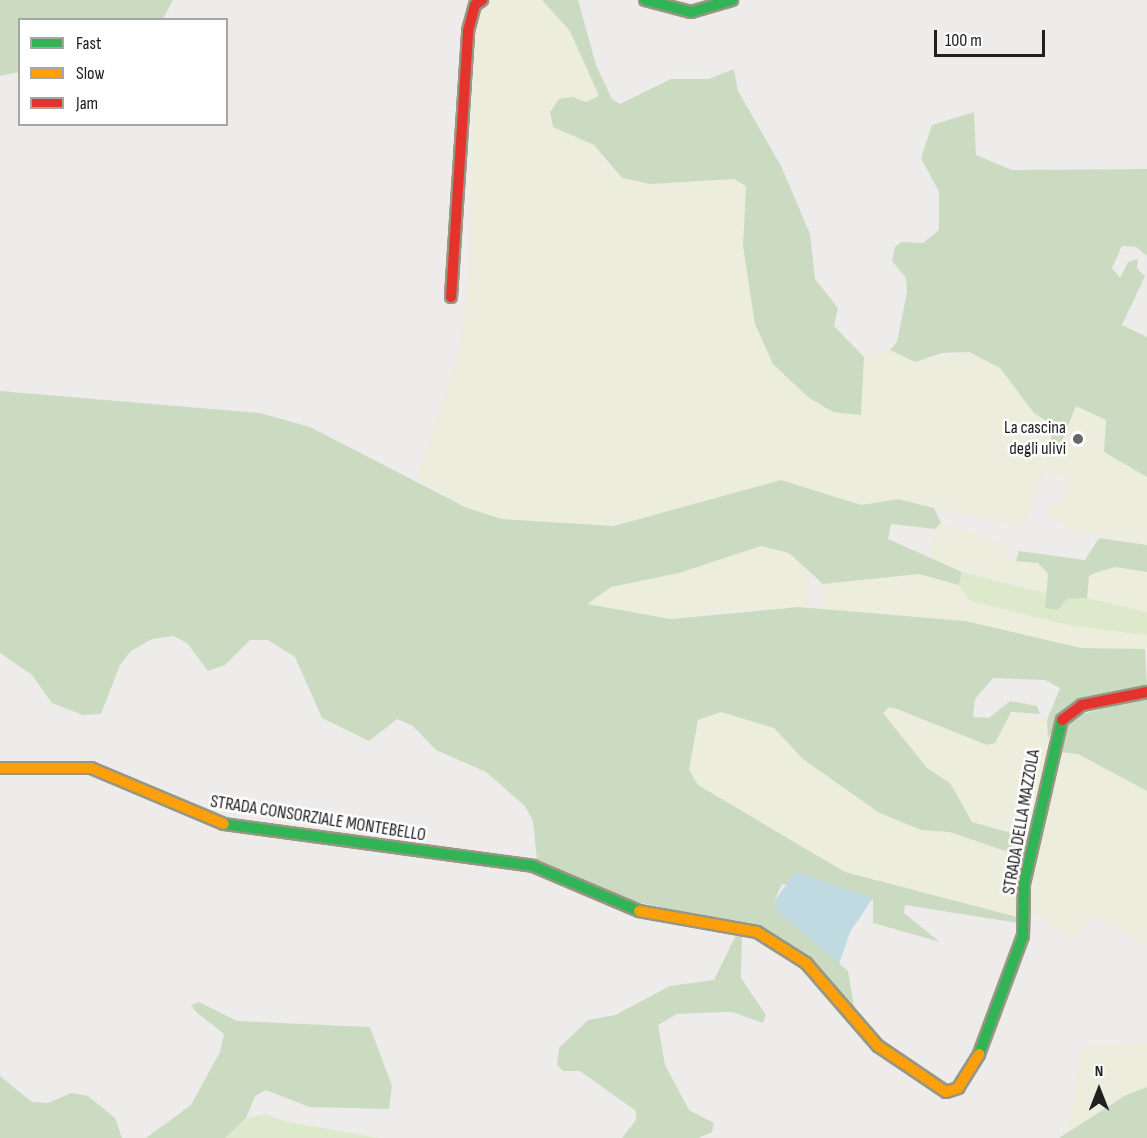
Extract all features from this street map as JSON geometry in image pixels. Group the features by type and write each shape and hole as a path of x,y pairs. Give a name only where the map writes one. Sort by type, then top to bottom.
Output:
{"street":[{"path":"451,297 468,31 475,5 482,0"},
{"path":"645,0 691,12 732,0"},
{"name":"STRADA DELLA MAZZOLA","path":"632,910 757,932 787,948 878,1046 929,1085 953,1091 974,1065 1014,971 1023,936 1024,884 1058,723 1082,705 1147,692"},
{"name":"STRADA CONSORZIALE MONTEBELLO","path":"0,768 91,768 219,823 534,866 632,910"}],"shaded area":[{"path":"493,0 542,0 570,31 599,97 586,102 573,97 553,127 594,145 609,170 650,184 735,179 746,187 743,246 860,415 864,357 890,350 915,362 969,352 1000,368 1062,441 1076,406 1106,420 1102,445 1147,477 1147,545 1080,532 1048,517 1052,501 1061,503 1069,478 1044,471 1027,517 1016,526 898,499 861,505 781,480 635,522 576,526 502,519 467,508 417,479 459,353 469,277 474,41 480,12"},
{"path":"941,523 1009,545 1005,559 1038,563 1051,580 1048,594 930,560 935,529"},
{"path":"761,546 789,553 802,564 809,576 808,608 710,612 671,619 587,604 611,587 679,573"},
{"path":"1115,567 1147,572 1147,613 1088,601 1089,576"},
{"path":"927,575 962,585 967,599 1073,626 1147,635 1147,650 1081,648 965,621 825,613 823,584"},
{"path":"889,707 987,745 995,743 1011,712 1047,720 1048,768 1028,844 1007,830 972,822 950,783 927,768 883,714"},
{"path":"721,712 774,728 831,780 921,830 950,832 1022,857 1017,917 845,872 698,785 689,770 695,728 704,714"},
{"path":"1060,752 1078,754 1147,791 1147,945 1091,916 1075,940 1031,912 1037,850"},
{"path":"1147,1043 1147,1087 1067,1135 1083,1046"}],"green space":[{"path":"0,0 173,0 164,18 18,18 18,72 0,76"},
{"path":"542,0 578,0 596,65 612,99 620,104 671,79 709,79 734,69 738,91 781,166 810,234 815,279 838,308 834,326 864,357 861,415 833,412 809,398 773,364 755,324 743,246 746,186 734,179 650,184 622,178 594,145 553,127 550,112 559,99 573,97 586,102 599,96 570,31"},
{"path":"974,112 976,155 1012,170 1147,169 1147,256 1136,247 1122,246 1112,268 1120,278 1128,262 1138,259 1137,269 1145,276 1122,325 1147,337 1147,477 1104,452 1106,420 1076,406 1062,441 1051,445 1051,424 1034,413 1000,368 969,352 942,353 915,362 890,350 897,342 907,292 906,278 892,261 895,247 901,242 923,243 939,230 939,192 921,158 932,125"},
{"path":"0,391 260,413 310,427 467,508 502,519 614,526 781,480 861,505 898,499 934,508 941,523 935,529 891,524 888,539 962,572 959,585 919,574 823,584 789,553 761,546 679,573 611,587 587,604 671,619 798,607 965,621 1081,648 1145,649 1147,687 1066,708 1048,739 1047,720 1060,688 1045,680 993,678 975,699 973,717 989,718 1010,701 1037,706 1040,714 1011,712 995,743 987,745 897,709 889,707 883,713 927,768 950,783 972,822 1023,836 1028,844 1022,857 950,832 921,830 878,812 803,759 774,728 721,712 698,720 689,770 698,785 845,872 1017,917 1018,923 905,905 904,913 940,942 873,923 873,899 782,884 774,901 779,912 848,971 855,1011 793,948 766,929 632,901 537,860 533,821 525,806 486,772 436,750 413,726 397,719 369,741 322,718 295,657 268,640 250,640 225,665 208,671 187,643 173,636 152,639 131,651 120,665 101,714 83,715 52,703 32,675 0,653"},
{"path":"1099,538 1147,545 1147,572 1115,567 1095,573 1089,576 1087,598 1067,599 1058,610 1045,608 1048,574 1038,563 1016,561 1019,551 1085,560"},
{"path":"962,572 1048,594 1045,601 1058,610 1067,599 1087,598 1142,611 1147,613 1147,635 1073,626 970,601 959,585"},
{"path":"1147,698 1147,791 1078,754 1060,752 1061,729 1074,716"},
{"path":"737,933 742,934 741,978 766,1015 763,1023 732,1012 677,1014 658,1025 665,1065 689,1110 714,1123 712,1132 698,1138 622,1138 636,1120 636,1111 580,1071 563,1071 557,1065 559,1048 588,1020 615,1015 670,986 714,980"},
{"path":"199,1002 237,1021 370,1027 392,1086 389,1109 309,1107 266,1090 255,1096 246,1118 225,1138 146,1138 191,1105 220,1052 224,1034 196,1012 191,1005"},
{"path":"0,1076 32,1102 48,1103 71,1093 88,1096 115,1118 122,1138 0,1138"},
{"path":"1147,1087 1147,1138 1059,1138 1126,1095"},
{"path":"265,1114 287,1122 379,1138 225,1138 246,1118"}],"water":[{"path":"796,872 873,898 850,932 839,964 779,912 774,901"}],"traffic: fast":[{"path":"645,0 691,12 732,0"},
{"path":"979,1054 1023,936 1024,884 1062,720"},
{"path":"224,824 533,866 639,911"}],"traffic: slow":[{"path":"0,768 91,768 224,824"},
{"path":"639,911 757,932 806,963 878,1046 946,1092 958,1088 979,1054"}],"traffic: jam":[{"path":"451,297 468,31 475,5 482,0"},
{"path":"1062,720 1082,705 1147,692"}],"place":[{"name":"La cascina degli ulivi","path":"1078,439"}]}
